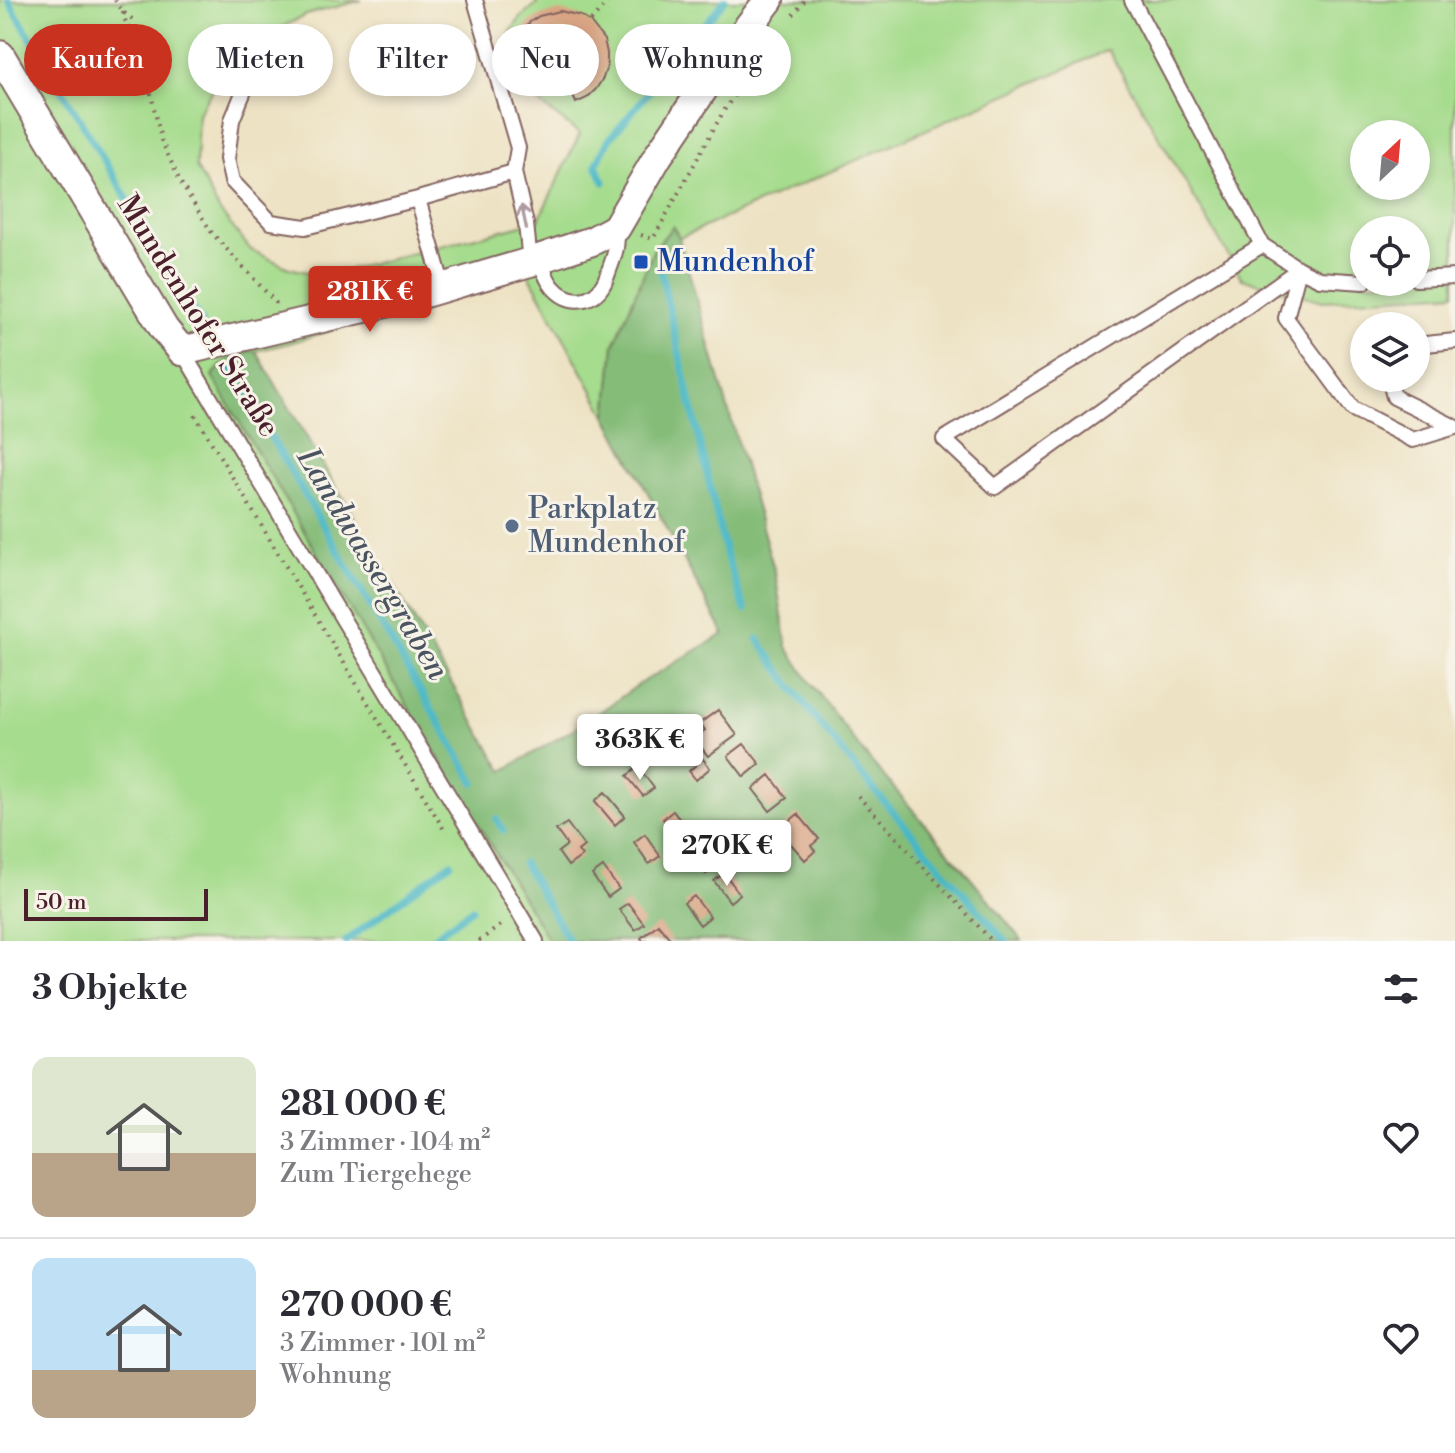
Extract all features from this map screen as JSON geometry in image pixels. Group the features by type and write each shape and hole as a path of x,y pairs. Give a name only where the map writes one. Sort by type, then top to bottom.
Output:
{"street":[{"path":"182,351 411,297 592,241 616,228 658,156 725,57 769,0"},
{"name":"Mundenhofer Straße","path":"0,55 156,315 182,351"}],"lane":[{"path":"475,0 518,148 514,172 535,260 554,289 576,301 597,293 604,283 618,244 616,228"},
{"path":"1132,0 1262,245 1320,279 1350,281"},
{"path":"242,96 232,120 227,159 232,181 271,222 305,227 514,172"},
{"path":"418,199 443,287"},
{"path":"1262,245 944,439 995,487 1299,269"},
{"path":"1299,269 1286,318 1353,409 1413,440 1455,427"},
{"path":"1430,278 1455,277"},
{"path":"1430,344 1455,341"},
{"name":"Mundenhofer Straße","path":"182,351 536,941"},
{"path":"1393,392 1394,397 1455,427"}],"path":[{"path":"115,0 123,12 135,21"},
{"path":"591,21 609,0"},
{"path":"787,22 805,0"},
{"path":"123,12 125,23 138,34 161,140 181,183 212,233 293,325"},
{"path":"508,110 522,96"},
{"path":"616,228 653,239 734,96"},
{"path":"858,796 992,941"},
{"path":"479,941 519,912"}],"green space":[{"path":"0,0 362,0 306,15 288,24 188,24 188,96 209,96 198,114 196,167 219,210 251,250 289,268 324,276 537,223 580,134 531,96 599,96 599,24 516,24 537,4 536,0 1455,0 1455,293 1430,295 1430,216 1350,216 1350,296 1406,296 1323,301 1242,279 1108,50 679,238 673,227 614,345 607,417 527,271 289,343 232,353 458,791 549,941 0,941"},
{"path":"673,226 775,573 787,647 863,752 1022,941 549,941 212,376 233,353 256,351 503,771 724,634 607,417 614,345 654,249"}],"building":[{"path":"560,11 581,16 592,24 528,24 539,16"},
{"path":"599,34 607,53 599,84"},
{"path":"573,96 589,96 587,98 576,103"},
{"path":"718,710 737,735 708,756 694,738 705,730 700,723"},
{"path":"744,744 760,764 744,777 728,756"},
{"path":"703,759 710,768 696,780 689,771"},
{"path":"638,767 654,788 643,796 627,776"},
{"path":"770,775 787,798 770,811 753,789"},
{"path":"605,792 625,816 615,825 595,801"},
{"path":"673,811 690,832 679,840 663,819"},
{"path":"798,814 819,839 811,846 815,851 805,860 791,844 784,850 772,836"},
{"path":"567,823 584,846 578,851 582,856 568,866 558,852 567,845 556,830"},
{"path":"645,834 660,856 649,864 634,842"},
{"path":"701,844 717,866 706,874 698,862 689,869 681,858"},
{"path":"603,867 619,889 608,897 592,875"},
{"path":"724,873 740,894 730,902 714,881"},
{"path":"694,896 710,917 700,925 684,903"},
{"path":"628,903 644,924 635,930 619,909"},
{"path":"658,924 672,941 643,941 641,938"}],"waterway":[{"name":"Landwassergraben","path":"8,0 201,322"},
{"path":"604,182 596,165 608,141 725,0"},
{"path":"661,273 725,552 745,610"},
{"name":"Landwassergraben","path":"230,368 475,783"},
{"path":"758,639 846,756 1005,941"},
{"name":"Landwassergraben","path":"496,819 503,830"},
{"path":"346,941 451,863"},
{"name":"Landwassergraben","path":"523,863 569,941"},
{"path":"428,941 472,909"}],"place":[{"name":"Mundenhof","path":"641,262"},
{"name":"Parkplatz Mundenhof","path":"512,526"}]}
